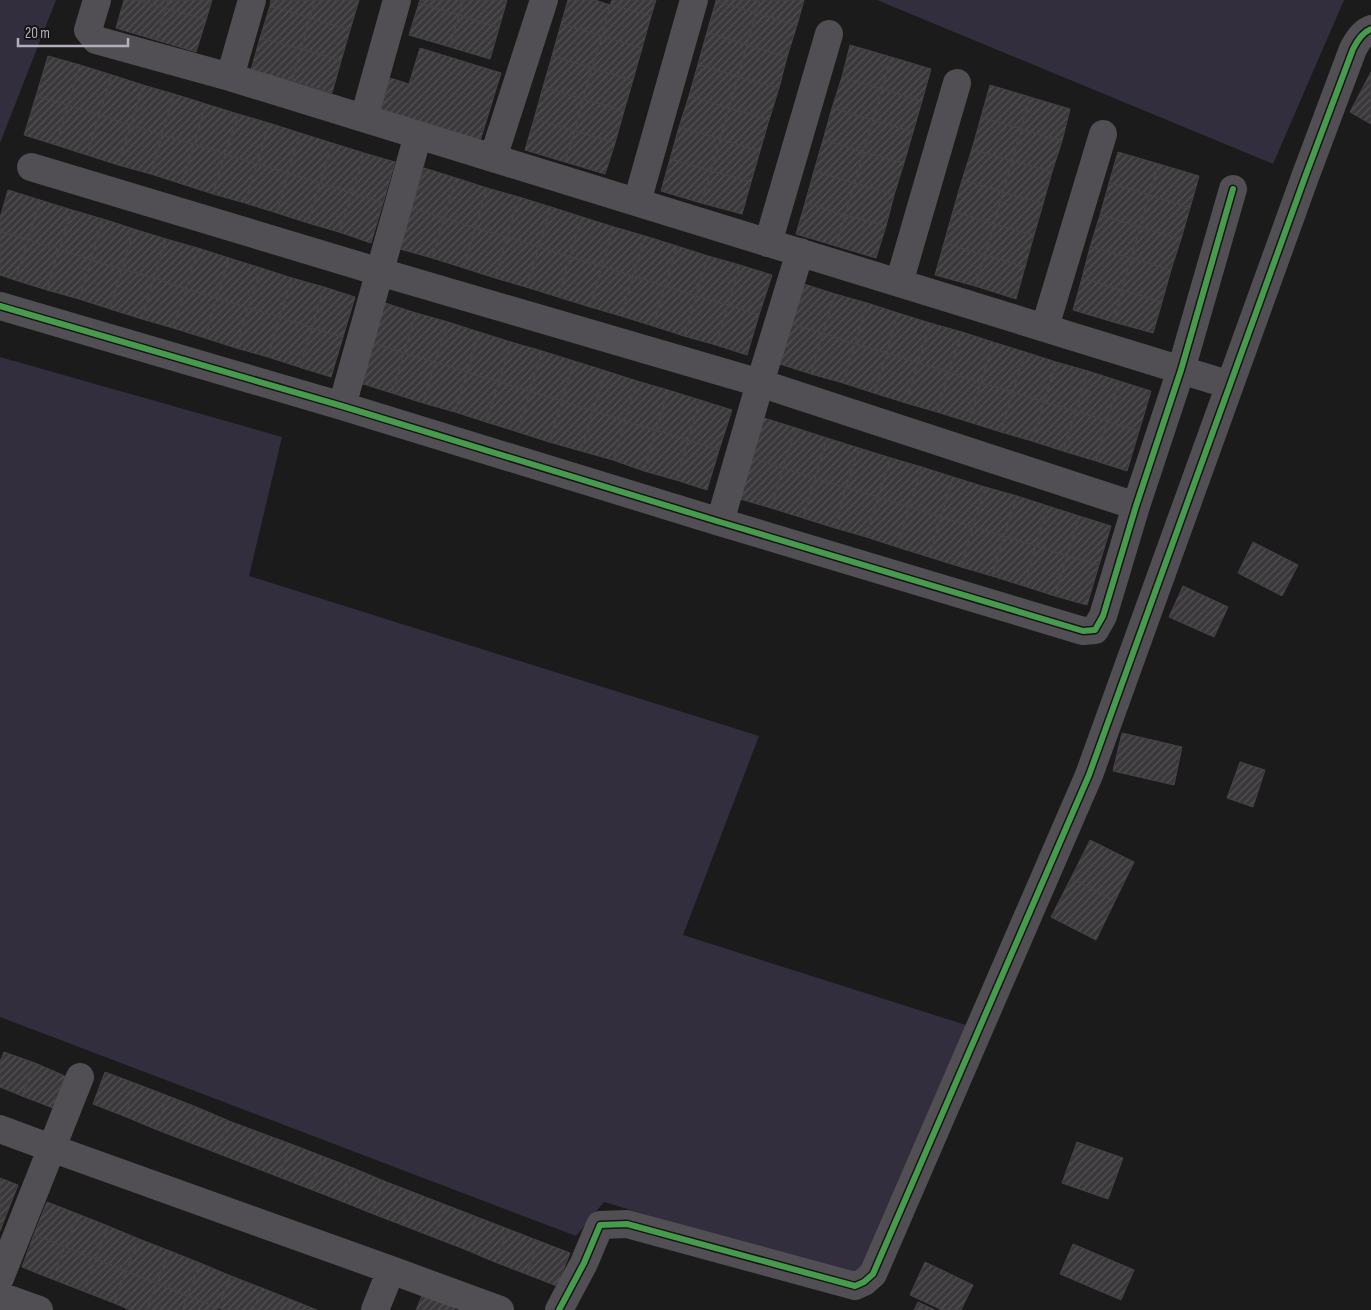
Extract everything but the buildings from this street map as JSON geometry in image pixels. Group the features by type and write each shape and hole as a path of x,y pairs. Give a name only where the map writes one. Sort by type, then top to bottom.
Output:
{"street":[{"path":"97,0 88,30 96,40 230,77 418,134 1230,385"},
{"path":"230,77 252,0"},
{"path":"364,118 397,0"},
{"path":"493,158 544,0"},
{"path":"637,202 694,0"},
{"path":"559,1310 584,1263 600,1226 626,1224 855,1286 864,1282 873,1274 1090,775 1305,177 1353,49 1367,30 1371,29"},
{"path":"768,243 828,34"},
{"path":"899,283 957,83"},
{"path":"342,406 418,134"},
{"path":"1045,327 1103,134"},
{"path":"31,167 380,272 760,383 1136,506"},
{"path":"0,306 342,406 1083,631 1095,630 1103,616 1136,506 1181,370 1233,189"},
{"path":"720,522 800,252"},
{"path":"0,1278 80,1077"},
{"path":"0,1129 500,1310"},
{"path":"375,1310 391,1270"},
{"path":"0,1296 38,1310"}],"shaded area":[{"path":"0,0 56,0 0,143"},
{"path":"877,0 1344,0 1273,164"},
{"path":"0,357 282,437 249,576 759,736 683,935 969,1026 872,1255 854,1277 604,1202 576,1236 0,1017"}],"cycle path":[{"path":"559,1310 584,1263 600,1225 627,1224 855,1286 864,1282 873,1274 1089,775 1353,49 1360,37 1371,29"},
{"path":"0,306 342,406 1083,631 1095,630 1103,616 1136,506 1181,370 1233,189"}]}
